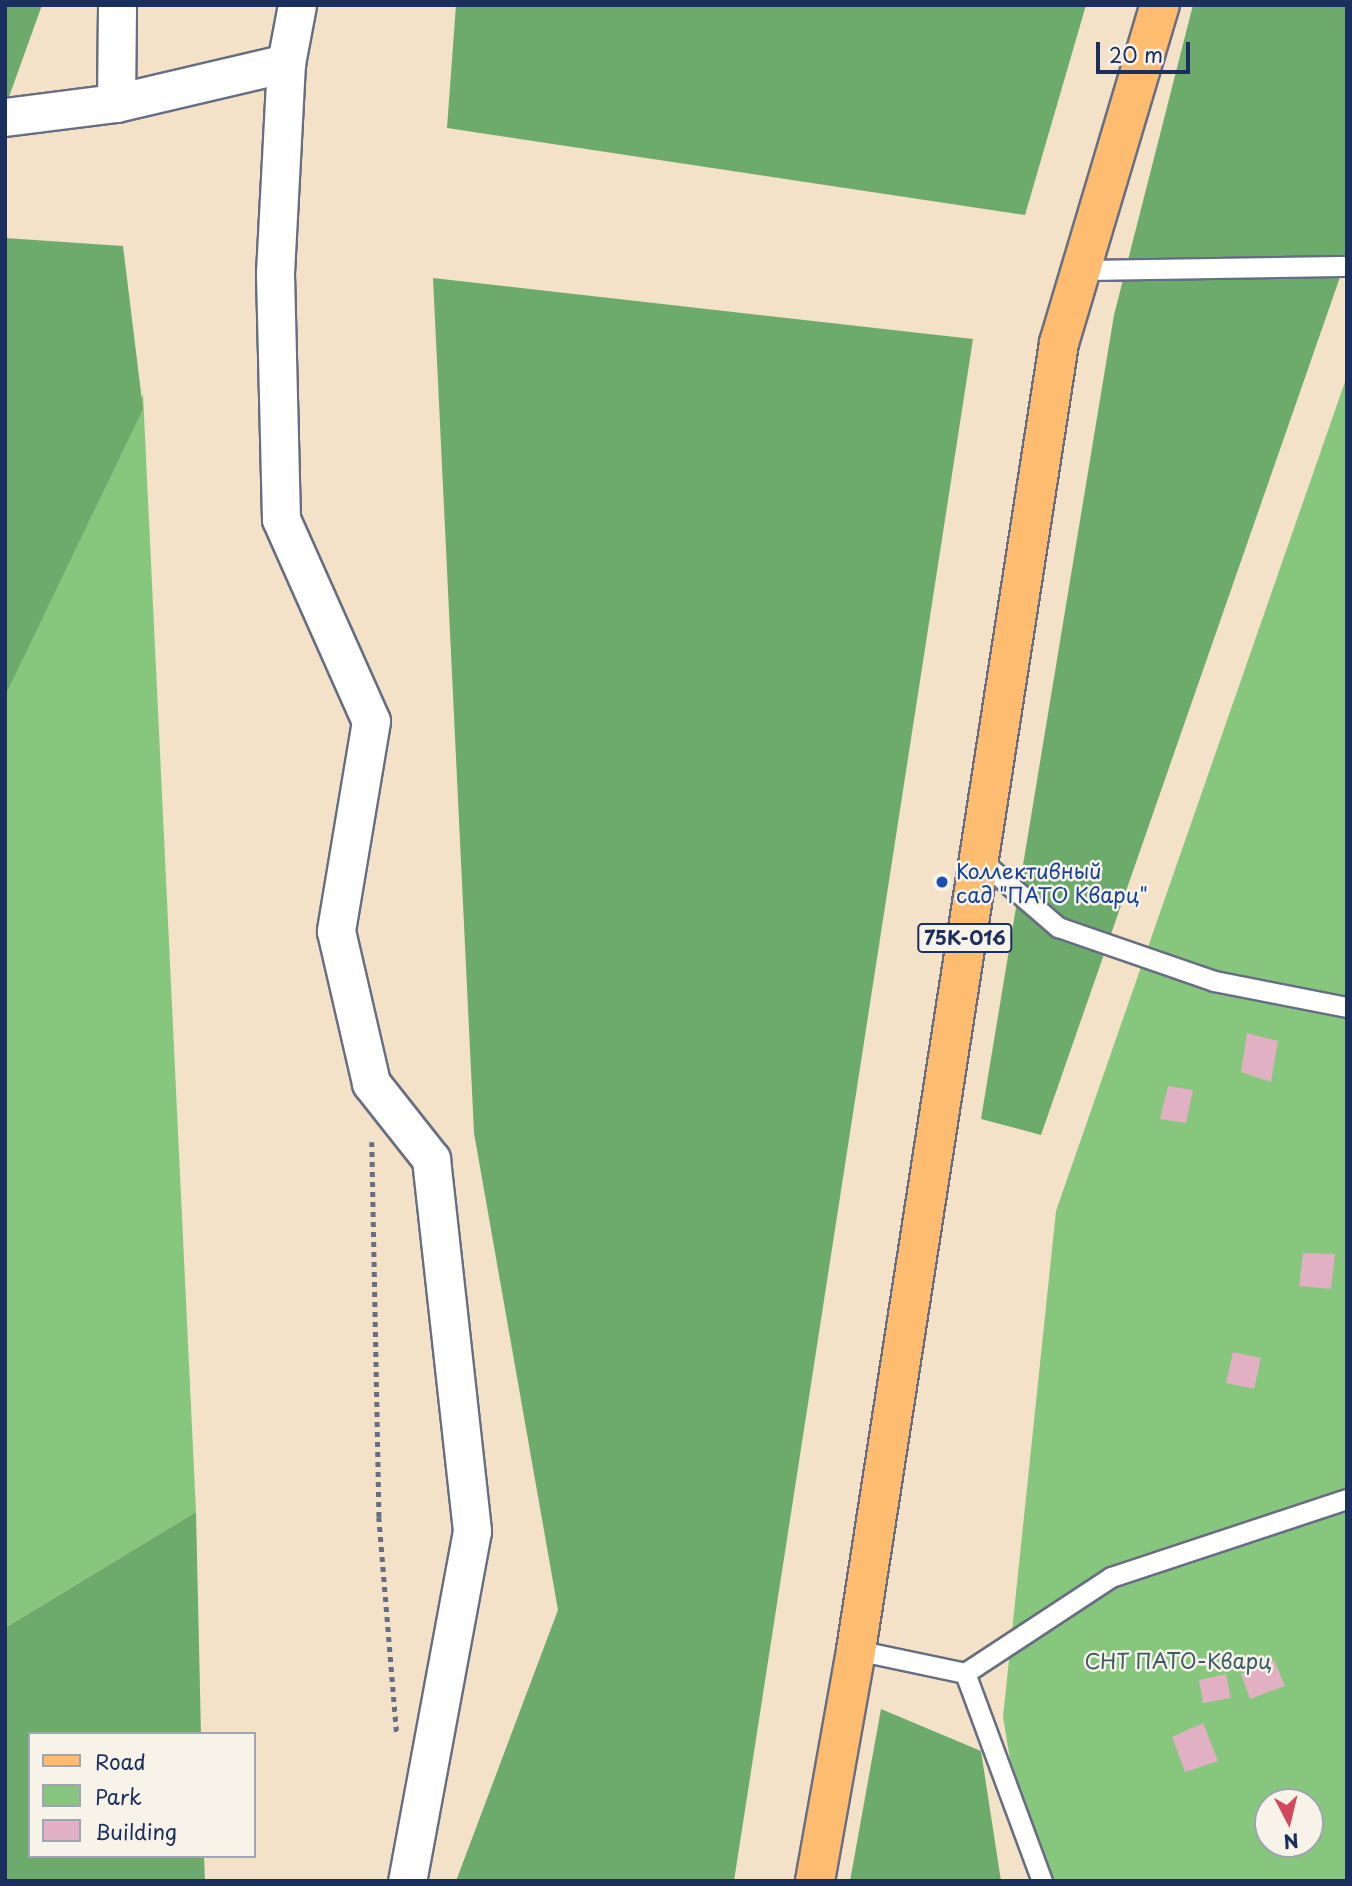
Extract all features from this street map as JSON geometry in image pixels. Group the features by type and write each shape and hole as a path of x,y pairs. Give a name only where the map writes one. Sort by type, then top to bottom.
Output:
{"main road":[{"name":"75К-016","path":"815,1881 856,1650 1059,343 1160,5"}],"street":[{"path":"116,103 117,5"},
{"path":"297,5 286,63 275,274 281,519 371,721 336,930 371,1083 431,1160 472,1531 407,1881"},
{"path":"5,117 116,103 286,63"}],"lane":[{"path":"1081,270 1347,267"},
{"path":"978,858 1058,927 1214,981 1347,1007"},
{"path":"856,1650 965,1674 1111,1577 1347,1499"},
{"path":"965,1674 1042,1881"}],"path":[{"path":"372,1139 379,1517 398,1749"}],"green space":[{"path":"5,5 42,5 5,108"},
{"path":"456,5 1086,5 1025,215 447,128"},
{"path":"1193,5 1347,5 1347,257 1041,1135 981,1119 1114,315"},
{"path":"5,238 123,246 143,409 5,696"},
{"path":"433,278 973,339 734,1881 456,1881 558,1610 474,1133"},
{"name":"СНТ ПАТО-Кварц","path":"1347,376 1347,1881 1030,1881 1003,1717 1056,1211"},
{"path":"143,394 196,1512 5,1628 5,696"},
{"path":"196,1512 201,1732 28,1732 28,1858 204,1858 205,1881 5,1881 5,1628"},
{"path":"881,1709 981,1751 1001,1881 850,1881"}],"building":[{"path":"1247,1033 1278,1041 1271,1082 1241,1072"},
{"path":"1168,1086 1193,1090 1186,1123 1160,1119"},
{"path":"1303,1253 1335,1254 1331,1289 1299,1286"},
{"path":"1233,1352 1261,1358 1254,1389 1226,1383"},
{"path":"1274,1660 1285,1686 1250,1699 1241,1674"},
{"path":"1226,1674 1231,1698 1203,1703 1199,1680"},
{"path":"1203,1723 1218,1761 1185,1772 1172,1737"}],"place":[{"name":"Коллективный сад \"ПАТО Кварц\"","path":"942,882"}]}
